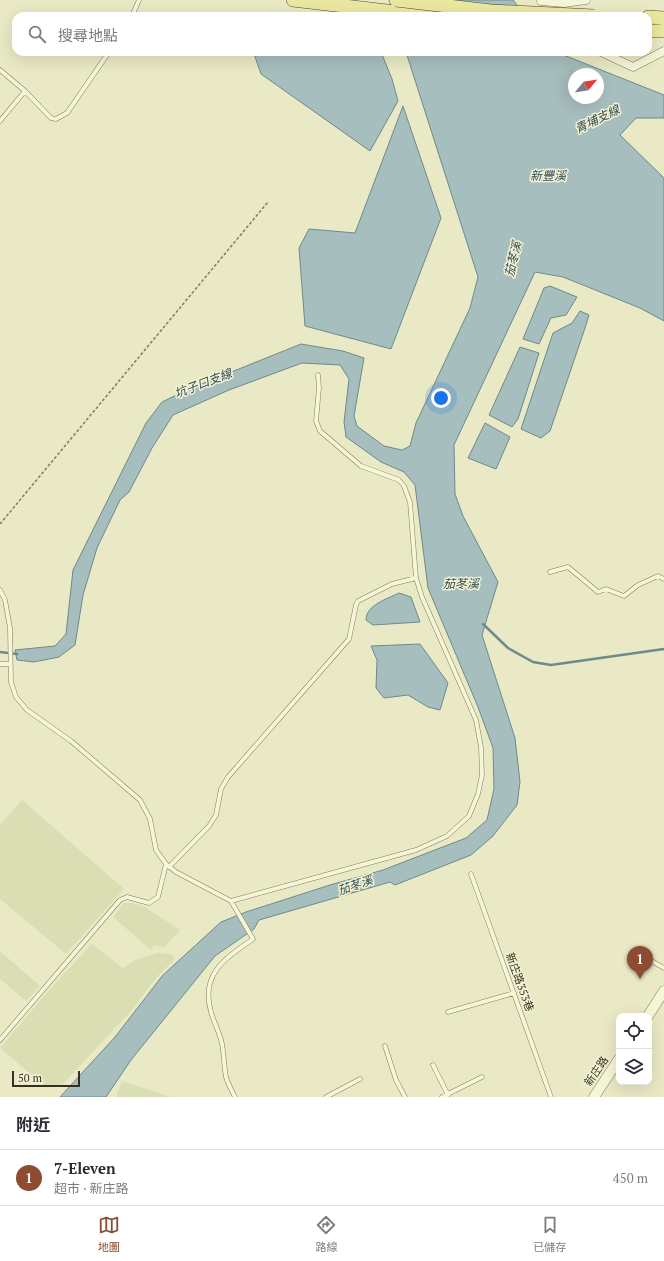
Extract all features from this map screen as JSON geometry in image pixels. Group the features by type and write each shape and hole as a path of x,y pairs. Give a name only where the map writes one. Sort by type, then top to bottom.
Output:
{"main road":[{"path":"293,0 391,12"},
{"path":"396,0 512,12"},
{"path":"652,17 664,18"},
{"path":"652,31 664,31"}],"street":[{"path":"541,1 564,2 586,0"},
{"path":"541,1 548,12"},
{"path":"560,12 564,2"},
{"path":"610,56 633,67 664,51"},
{"path":"650,1013 664,991"},
{"name":"新庄路","path":"594,1097 616,1064"}],"lane":[{"path":"134,12 140,0"},
{"path":"0,70 25,91 51,118 56,119 64,116 106,56"},
{"path":"0,121 25,91"},
{"path":"230,901 416,850 447,836 469,816 478,794 482,774 481,746 476,720 428,615 416,578 410,502 404,486 399,480 361,466 320,431 316,420 319,388 318,375"},
{"path":"550,572 568,567 598,592 606,589 624,596 638,585 658,576 664,579"},
{"path":"0,1040 120,900 128,897 149,904 155,901 158,897 167,865 209,826 216,815 221,789 228,778 349,639 356,604 358,601 392,584 416,578"},
{"path":"0,590 5,600 10,628 12,648 10,664 11,682 16,697 27,710 71,742 140,800 150,819 156,850 167,865 230,901 253,939 222,961 215,970 208,996 211,1012 222,1043 226,1079 235,1097"},
{"path":"0,664 10,664"},
{"name":"新庄路353巷","path":"471,874 551,1097"},
{"path":"648,959 664,968"},
{"path":"448,1012 514,992"},
{"path":"385,1046 396,1080 405,1097"},
{"path":"433,1065 448,1095"},
{"path":"442,1097 482,1076"},
{"path":"326,1097 360,1079"}],"path":[{"path":"0,524 268,202"}],"green space":[{"path":"22,800 124,889 66,954 0,899 0,825"},
{"path":"124,903 133,903 145,907 180,930 164,947 154,945 151,950 113,917"},
{"path":"92,944 123,968 135,960 157,953 171,954 175,959 155,979 132,1010 61,1086 46,1087 0,1048 50,989"},
{"path":"0,951 40,986 26,1001 0,979"},
{"path":"122,1081 171,1097 116,1097"}],"water":[{"path":"389,0 513,0 523,12 393,12"},
{"path":"255,56 383,56 392,79 398,101 370,151 261,74"},
{"path":"407,56 566,56 596,68 568,68 568,104 604,104 604,71 664,95 664,118 636,118 620,135 664,178 664,321 640,308 563,277 535,272 454,445 455,494 463,516 498,582 482,635 515,738 520,782 517,805 493,836 471,855 395,885 390,882 259,920 254,929 215,956 131,1060 106,1097 60,1097 115,1037 163,975 221,922 246,912 330,885 383,870 466,838 487,820 494,789 493,748 478,707 428,588 415,485 404,472 381,462 346,437 344,422 349,379 340,365 302,363 229,390 173,415 152,448 129,492 120,500 97,548 83,595 75,645 59,657 34,662 17,660 15,650 55,646 66,634 73,570 146,423 162,402 189,389 301,344 343,351 364,358 354,416 357,426 384,446 402,450 410,446 416,423 470,308 478,277"},
{"path":"403,106 441,218 391,349 305,326 299,248 309,229 355,233"},
{"path":"550,286 577,297 566,315 551,318 539,344 523,339 544,288"},
{"path":"580,311 589,315 550,431 541,438 521,429 553,333 572,323"},
{"path":"520,347 539,353 518,419 512,427 489,415"},
{"path":"485,423 510,437 496,469 468,458"},
{"path":"399,593 411,597 420,622 373,625 366,620 369,610 373,606"},
{"path":"420,644 448,683 440,710 428,707 408,695 384,698 376,688 377,660 371,646"}],"waterway":[{"path":"483,624 508,648 533,662 551,665 664,649"},
{"name":"坑子口支線","path":"0,652 17,654"}],"place":[{"name":"7-Eleven","path":"640,979"}],"water label":[{"name":"青埔支線","path":"597,119"},
{"name":"新豐溪","path":"548,175"},
{"name":"茄苳溪","path":"513,259"},
{"name":"茄苳溪","path":"461,583"},
{"name":"茄苳溪","path":"355,885"}]}
